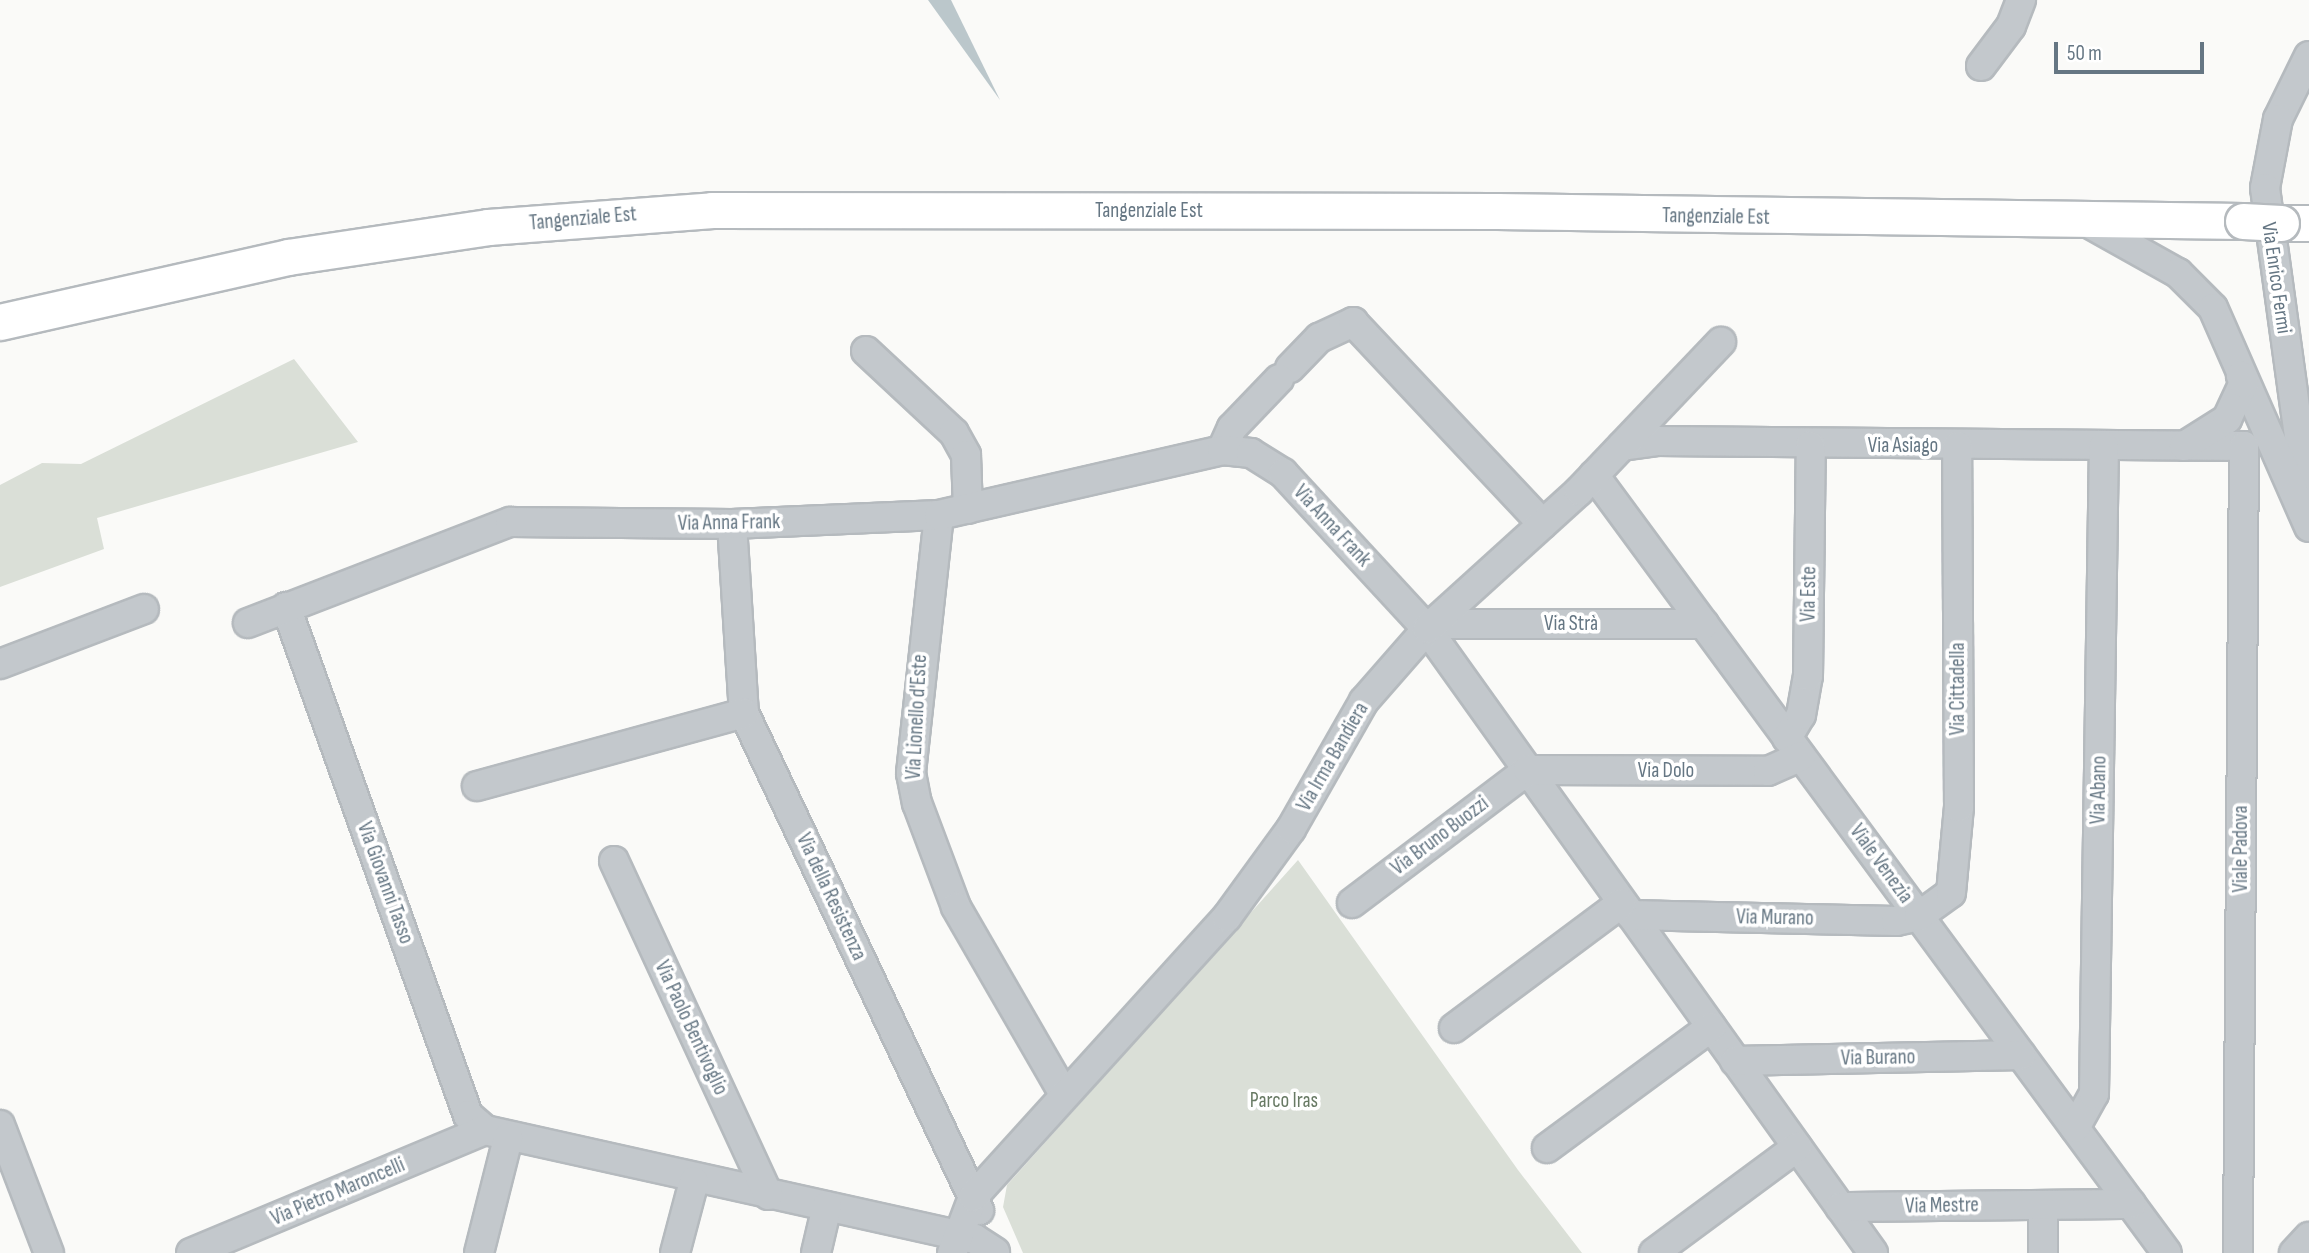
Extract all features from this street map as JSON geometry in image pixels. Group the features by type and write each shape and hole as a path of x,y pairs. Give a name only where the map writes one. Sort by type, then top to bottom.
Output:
{"main road":[{"name":"Tangenziale Est","path":"0,322 288,257 488,227 712,210 1497,211 2295,223"}],"street":[{"path":"1982,66 2011,26 2021,0"},
{"name":"Via Enrico Fermi","path":"2309,56 2278,119 2265,188 2284,345 2309,508"},
{"path":"2084,220 2178,273 2213,308 2244,383 2227,419 2184,446"},
{"path":"1222,450 1232,428 1320,338 1353,322 1543,524"},
{"name":"Via Irma Bandiera","path":"954,1244 973,1196 1227,917 1291,829 1364,701 1433,624 1594,475 1721,342"},
{"path":"2284,345 2309,371"},
{"path":"866,351 954,433 966,455 968,509"},
{"path":"2241,376 2309,527"},
{"name":"Via Asiago","path":"1622,446 1657,440 1811,446 2244,446"},
{"name":"Via Este","path":"1794,747 1808,676 1811,446"},
{"name":"Via Cittadella","path":"1919,916 1951,893 1957,831 1957,446"},
{"name":"Via Abano","path":"2075,1128 2094,1094 2105,446"},
{"name":"Viale Padova","path":"2238,1253 2244,446"},
{"name":"Via Anna Frank","path":"248,623 510,522 732,524 939,515 1222,450 1251,453 1283,473 1433,624"},
{"name":"Viale Venezia","path":"1594,475 2167,1253"},
{"name":"Via Lionello d'Este","path":"939,515 912,760 916,803 956,907 1064,1094"},
{"name":"Via della Resistenza","path":"732,524 744,713 973,1196 995,1253"},
{"name":"Via Giovanni Tasso","path":"286,607 468,1115 496,1134"},
{"path":"0,664 144,609"},
{"path":"1433,624 1528,770 1873,1253"},
{"name":"Via Strà","path":"1433,624 1704,624"},
{"path":"477,786 744,713"},
{"name":"Via Dolo","path":"1528,770 1769,771 1794,747"},
{"name":"Via Bruno Buozzi","path":"1352,903 1528,770"},
{"name":"Via Paolo Bentivoglio","path":"614,861 768,1195"},
{"path":"1454,1028 1627,909"},
{"name":"Via Murano","path":"1627,909 1896,922 1919,916"},
{"path":"1547,1148 1711,1027"},
{"name":"Via Burano","path":"1735,1061 2021,1055"},
{"path":"0,1125 49,1253"},
{"path":"479,1253 496,1134 694,1181 827,1206 954,1244"},
{"name":"Via Pietro Maroncelli","path":"191,1253 496,1134"},
{"path":"1654,1253 1797,1147"},
{"path":"675,1253 694,1181"},
{"name":"Via Mestre","path":"1840,1208 2131,1204"},
{"path":"2043,1205 2043,1253"},
{"path":"816,1253 827,1206"},
{"path":"2294,1253 2309,1237"},
{"name":"Via della Resistenza","path":"954,1244 995,1253"}],"green space":[{"path":"294,359 358,442 97,518 104,549 0,587 0,485 42,463 81,464"},
{"name":"Parco Iras","path":"1298,860 1518,1170 1582,1253 1023,1253 1003,1207 1007,1185"}],"shaded area":[{"path":"928,0 951,0 1000,100"}]}
